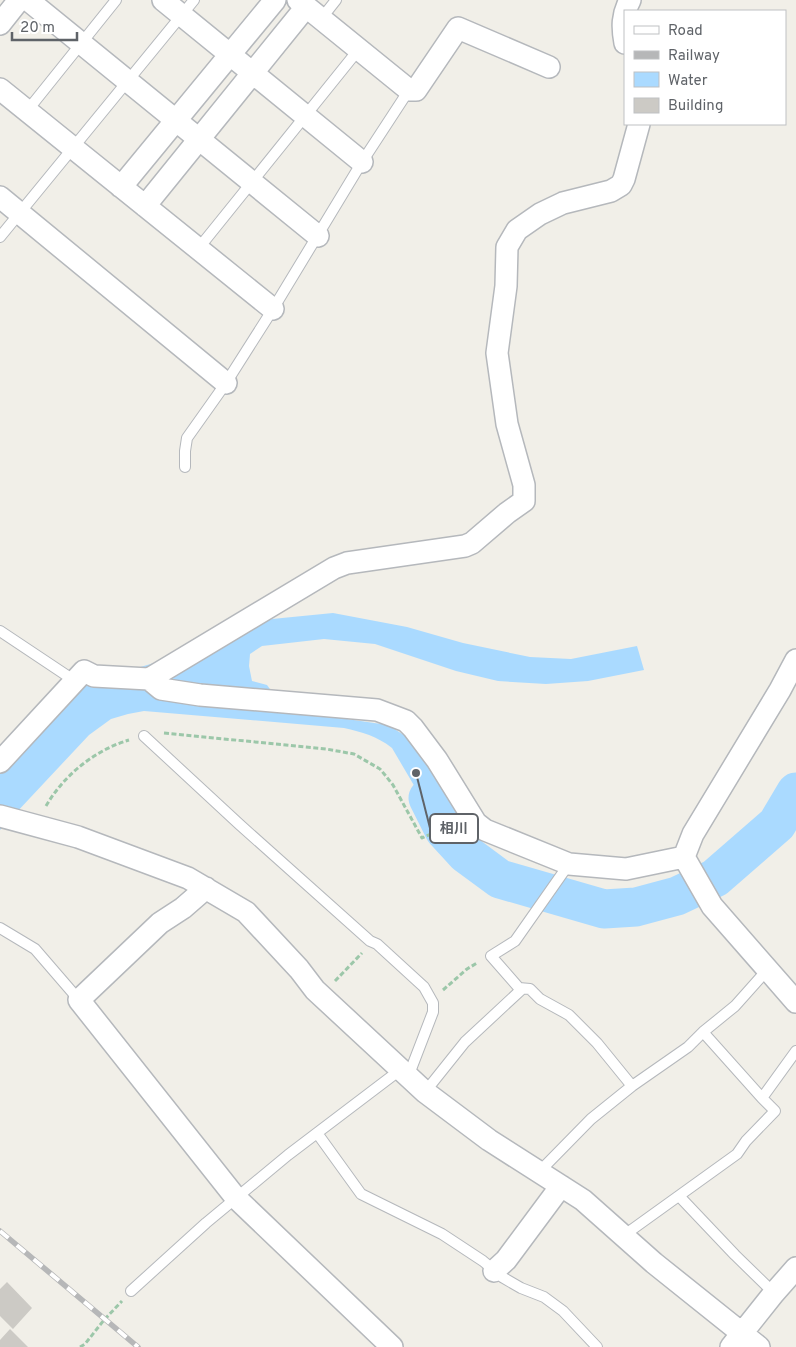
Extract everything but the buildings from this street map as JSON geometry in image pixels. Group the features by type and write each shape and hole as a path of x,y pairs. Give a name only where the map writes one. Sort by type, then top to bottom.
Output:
{"street":[{"path":"0,24 19,0"},
{"path":"28,0 318,236"},
{"path":"163,0 188,8 230,55 362,162"},
{"path":"121,187 275,0"},
{"path":"145,206 252,74 309,9 409,90 416,90 458,28 549,67"},
{"path":"624,10 624,38"},
{"path":"0,89 272,309"},
{"path":"0,762 84,671 94,676 149,678 334,568 347,563 465,546 472,543 501,517 524,501 524,485 507,424 497,353 506,286 507,247 517,230 540,214 563,203 611,190 621,185 639,125"},
{"path":"0,197 226,383"},
{"path":"684,857 694,834 796,660"},
{"path":"149,678 161,688 200,695 377,710 406,721 437,760 476,823 485,830 569,864 626,869 684,857"},
{"path":"0,816 78,837 188,878 246,912 299,969 320,995 425,1092 489,1140 583,1200 736,1340 759,1347"},
{"path":"684,857 712,906 796,1002"},
{"path":"206,888 183,908 160,922 79,1000 236,1198 392,1347"},
{"path":"494,1271 506,1260 561,1186"},
{"path":"736,1340 796,1268"}],"lane":[{"path":"28,111 116,0"},
{"path":"309,9 336,0"},
{"path":"0,238 188,8"},
{"path":"198,249 359,49"},
{"path":"185,467 187,438 226,383 362,162 409,90"},
{"path":"0,631 75,681"},
{"path":"131,1291 236,1198 317,1134 404,1073 430,1021 434,1003 424,988 239,824 144,736"},
{"path":"569,864 529,924 515,941 491,956 518,988 530,990 540,999 570,1015 632,1086"},
{"path":"0,928 35,949 79,1000"},
{"path":"540,1172 591,1119 632,1086 688,1048 703,1032 735,1006 768,970"},
{"path":"425,1092 465,1042 522,989"},
{"path":"623,1236 736,1154 746,1141 776,1111 703,1032"},
{"path":"762,1098 796,1051"},
{"path":"317,1134 361,1194 442,1234 521,1288 544,1297 563,1311 597,1347"},
{"path":"679,1196 735,1256 774,1293"}],"path":[{"path":"31,825 64,782 95,754 121,742 162,733 326,749 354,754 374,764 385,775 393,785 422,838 461,821"},
{"path":"320,995 374,942"},
{"path":"441,991 467,969 491,956"},
{"path":"80,1347 85,1344 131,1291"}],"water":[{"path":"333,613 407,627 463,643 530,657 571,659 637,646 644,670 588,681 546,684 498,681 456,671 375,644 324,639 262,646 250,654 249,666 252,681 267,685 285,710 388,725 407,737 435,775 466,838 526,894 442,833 392,748 381,740 369,735 344,728 144,711 111,719 89,735 0,830 0,772 86,683 154,663 272,619"}],"waterway":[{"path":"428,798 444,830 466,854 500,879 604,909 636,907 677,896 715,878 777,824 796,792"}],"railway":[{"path":"0,1231 138,1347"}],"place":[{"name":"相川","path":"416,773"}]}
